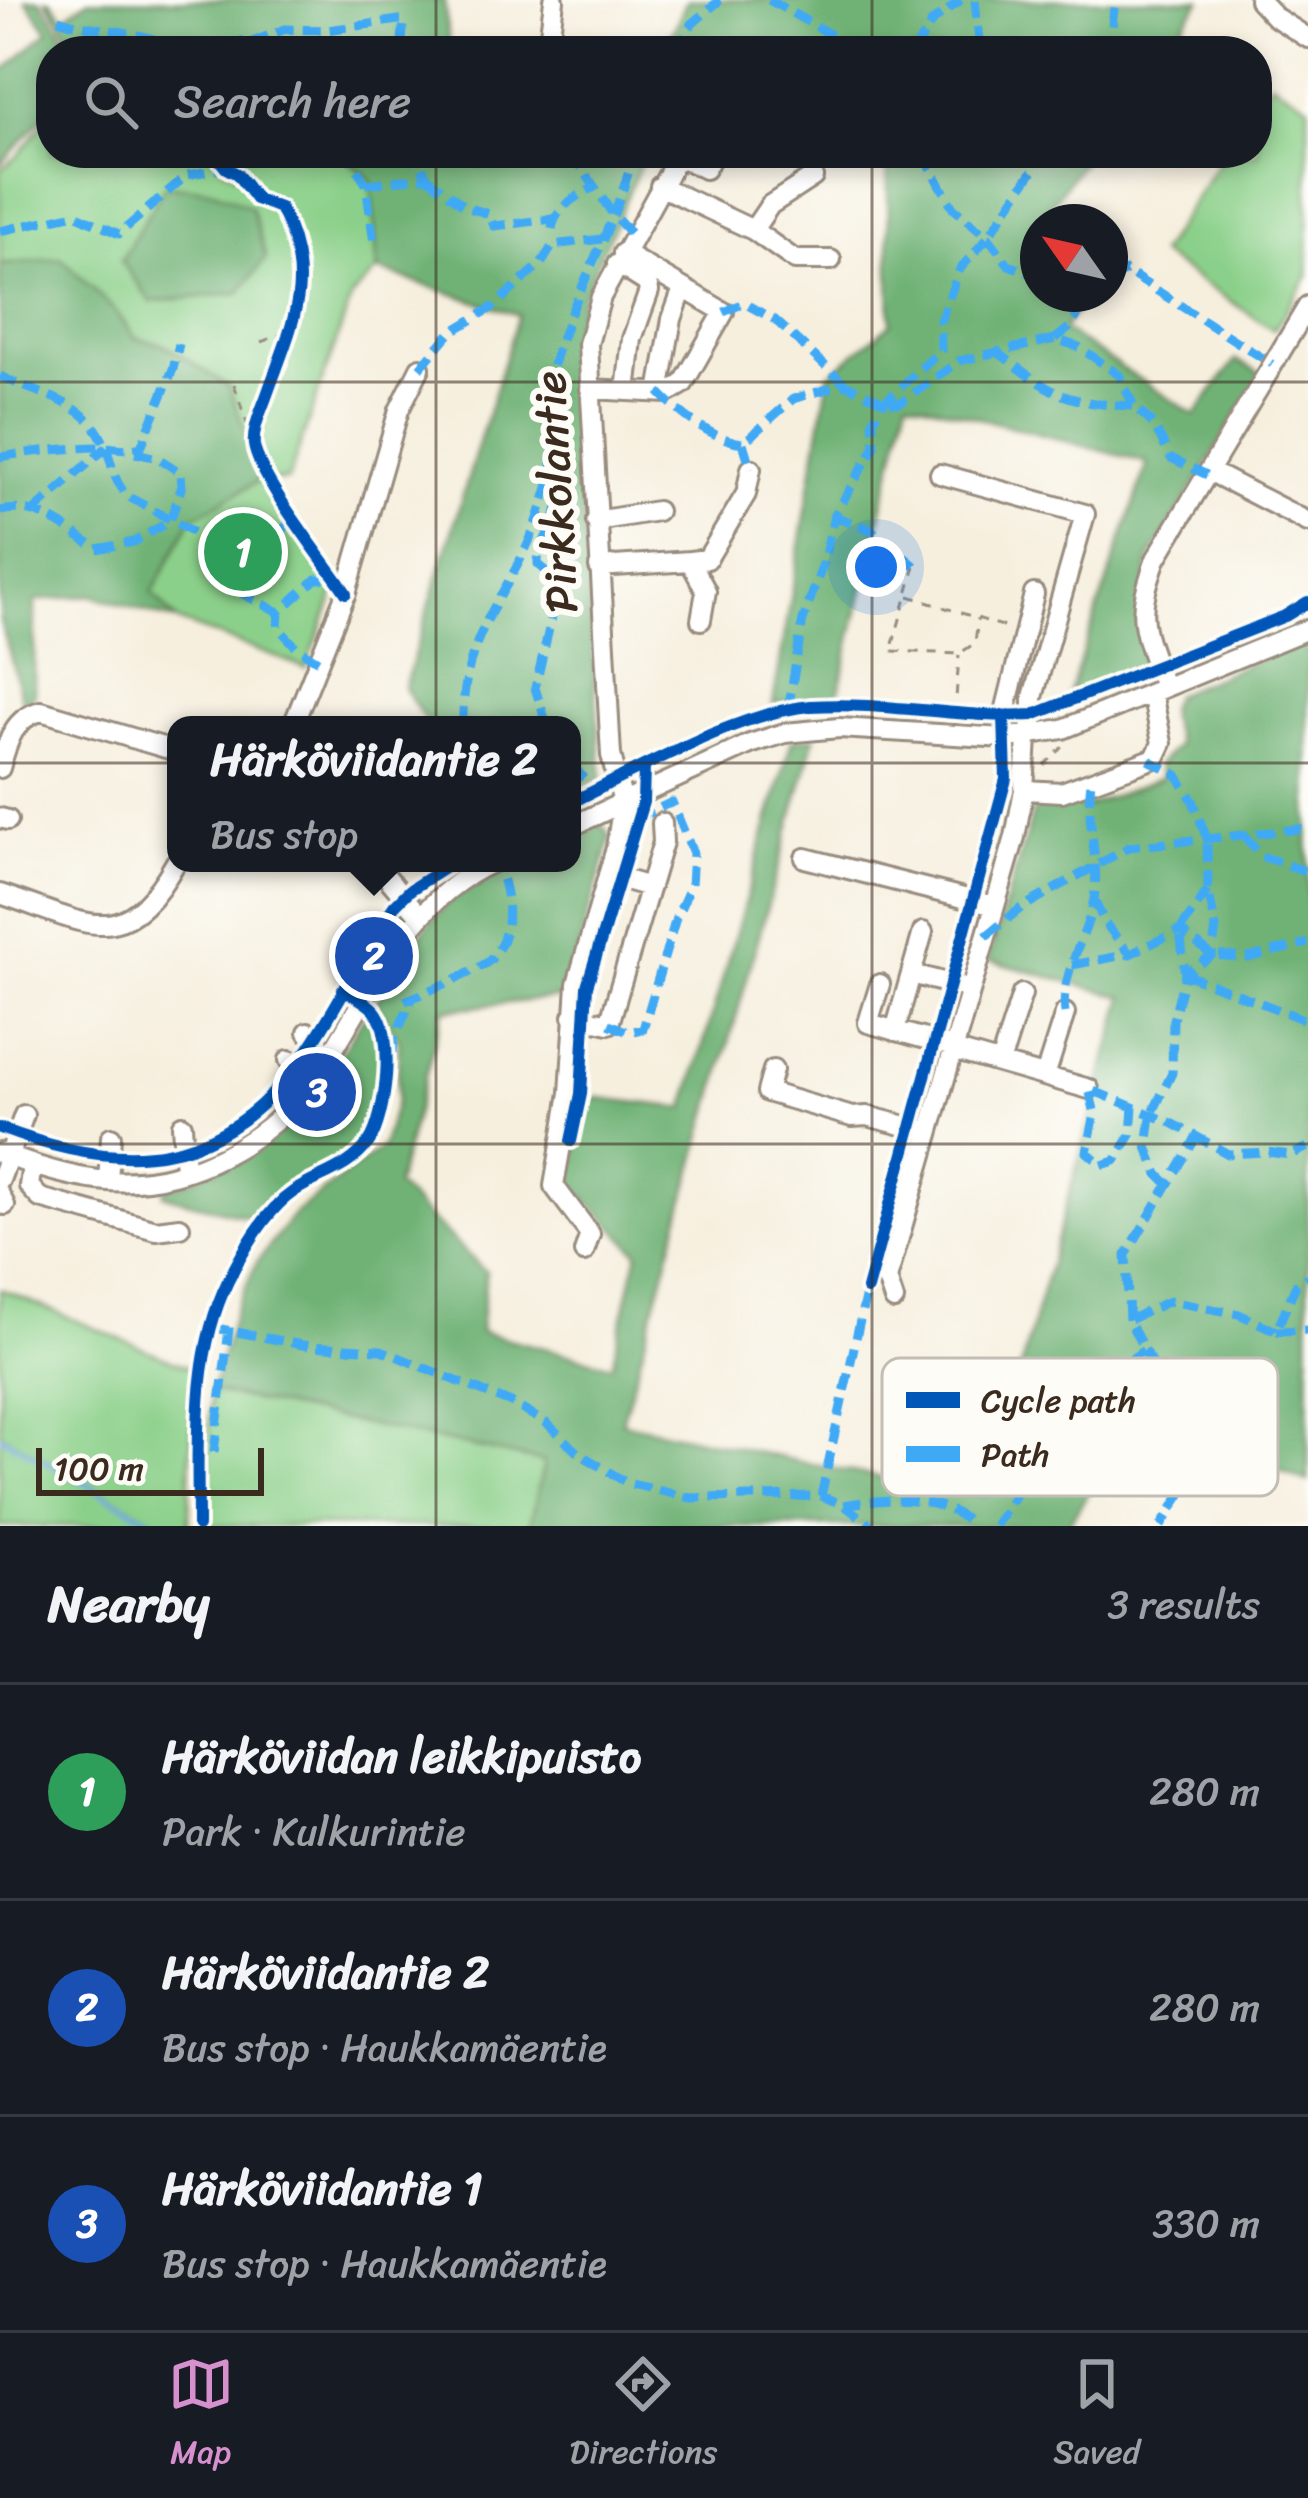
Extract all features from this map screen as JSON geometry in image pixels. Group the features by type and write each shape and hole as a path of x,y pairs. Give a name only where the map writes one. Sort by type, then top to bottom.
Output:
{"street":[{"path":"550,36 554,0"},
{"path":"1259,0 1275,17 1308,38"},
{"name":"Pirkkolantie","path":"623,803 611,755 588,344 592,321 620,259 671,168"},
{"path":"753,230 770,205 813,177"},
{"path":"658,189 753,230 794,260 831,260"},
{"path":"590,389 668,393 683,384 724,312 620,259"},
{"path":"620,259 647,283 649,291 632,339 626,391"},
{"path":"659,392 672,319 683,288"},
{"path":"1024,790 1062,792 1155,758 1162,743 1142,598 1156,559 1308,306"},
{"path":"297,716 346,592 399,410 420,368"},
{"path":"599,567 707,559 746,494 752,469"},
{"path":"1209,471 1308,522"},
{"path":"894,1300 886,1280 995,906 1024,790 1034,698 1085,514 940,474"},
{"path":"596,521 657,512"},
{"path":"689,561 706,591 701,620"},
{"path":"1004,716 1034,593"},
{"path":"581,822 750,744 811,728 1027,737 1063,729 1156,686 1308,629"},
{"path":"2,755 7,727 28,715 47,712 167,749"},
{"path":"584,1252 590,1234 554,1186 570,1093 577,984 623,803"},
{"path":"573,1016 609,1024 663,842 662,823"},
{"path":"806,858 995,906"},
{"path":"0,894 93,923 116,925 138,915 170,872"},
{"path":"383,872 419,915"},
{"path":"3,1155 32,1166 108,1180 148,1180 185,1171 247,1144 287,1113 325,1063 419,915 472,872"},
{"path":"608,875 650,887"},
{"path":"895,1031 922,932"},
{"path":"354,954 382,971"},
{"path":"911,974 971,989"},
{"path":"880,984 868,1023 1089,1089"},
{"path":"1000,1064 1022,994"},
{"path":"1045,1076 1065,1012"},
{"path":"308,1032 325,1063"},
{"path":"289,1060 325,1063"},
{"path":"773,1070 767,1092 851,1117 867,1116 929,1132"},
{"path":"0,1180 3,1155 24,1115"},
{"path":"182,1125 185,1171"},
{"path":"108,1180 111,1137"},
{"path":"32,1166 29,1186 69,1214 154,1237 180,1227"}],"path":[{"path":"261,342 292,324"},
{"path":"283,352 292,324"},
{"path":"234,385 255,448"},
{"path":"255,448 260,415"},
{"path":"916,566 891,651 959,654 975,643 978,618"},
{"path":"907,596 1024,633"},
{"path":"955,713 959,654"},
{"path":"935,712 971,715"},
{"path":"1040,771 1058,749 1078,741"}],"green space":[{"path":"26,0 40,0 65,36 42,36 48,31"},
{"path":"46,0 64,17 88,0 444,0 448,36 70,36"},
{"path":"687,0 1201,0 1175,36 669,36"},
{"path":"36,42 36,125 0,165 0,74"},
{"path":"1272,83 1308,104 1308,276 1274,330 1159,254 1214,168 1272,168"},
{"path":"36,133 36,168 223,168 236,175 233,168 357,168 371,180 378,270 352,296 288,480 263,480 337,587 306,668 177,621 152,593 192,517 262,479 229,387 165,345 135,338 117,313 61,258 0,265 0,170"},
{"path":"357,168 639,168 583,296 570,344 602,778 581,788 581,716 422,716 404,688 518,315 378,270 371,180"},
{"path":"887,168 1078,168 1051,204 1020,204 1020,312 1075,312 1063,330 1195,415 1236,360 1262,374 1150,558 1138,625 1146,665 1069,693 1148,463 908,399 838,695 773,704 829,375 891,323"},
{"path":"165,185 211,190 251,207 266,258 239,293 151,302 121,261"},
{"path":"61,258 117,313 135,338 165,345 229,387 262,479 192,518 152,593 177,621 90,595 35,601 34,697 23,703 0,620 0,265"},
{"path":"1308,639 1308,1482 1278,1470 1278,1358 1023,1358 1124,997 988,960 1037,800 1073,798 1082,808 1162,778 1158,765 1177,745 1168,710 1174,695"},
{"path":"815,737 622,1422 882,1477 882,1496 1086,1496 1067,1526 530,1526 544,1462 211,1391 236,1308 257,1262 295,1213 382,1147 397,1100 399,1041 376,1002 403,959 450,901 491,873 581,872 581,834 601,824 611,837 564,997 443,1010 396,1186 486,1272 480,1332 612,1365 638,1252 569,1182 589,1097 685,1108 792,740"},
{"path":"366,1012 382,1039 378,1098 367,1138 342,1163 287,1191 259,1220 164,1195 165,1189 233,1160 285,1122 327,1073"},
{"path":"0,1289 193,1369 189,1526 164,1526 0,1434"},
{"path":"211,1391 545,1462 530,1526 205,1526"},
{"path":"0,1437 159,1526 0,1526"}],"waterway":[{"path":"0,1436 161,1526"}],"marked path":[{"path":"685,36 720,0"},
{"path":"769,0 833,36"},
{"path":"923,36 932,22 961,0"},
{"path":"975,0 979,36"},
{"path":"1111,36 1115,0"},
{"path":"58,19 143,36"},
{"path":"268,36 285,29 327,30 404,20 402,36"},
{"path":"0,231 75,214 119,234 187,175 226,168"},
{"path":"356,168 366,184 374,243"},
{"path":"366,184 427,177 422,168"},
{"path":"582,168 632,235"},
{"path":"464,716 470,662 479,637 529,542 550,479 552,368 629,168"},
{"path":"931,168 953,208 988,237 1009,265 1020,269"},
{"path":"788,710 803,620 834,516 875,446 873,421 884,402 941,350 940,321 960,269 1035,168"},
{"path":"427,177 466,207 489,214 494,226 553,219"},
{"path":"552,229 568,203 595,187"},
{"path":"420,368 450,333 493,307 541,264 553,245 602,239"},
{"path":"1128,272 1272,364"},
{"path":"724,312 744,303 775,320 845,384"},
{"path":"1055,339 1080,312"},
{"path":"659,392 698,425 743,443 793,399 845,384 884,402 900,403 959,361 1055,339 1079,347 1119,375 1134,406 1153,424 1171,458 1207,475"},
{"path":"0,457 141,447 179,344"},
{"path":"995,350 1058,393 1089,402 1134,406"},
{"path":"0,376 60,400 85,417 104,443 127,496 253,564"},
{"path":"743,443 751,469"},
{"path":"34,511 107,447"},
{"path":"0,511 40,514 97,549 134,542 170,521 182,486 181,473 158,458 126,451"},
{"path":"544,716 535,688 558,591 552,576 538,564 558,507 555,480"},
{"path":"279,612 244,595 253,564 295,516"},
{"path":"834,516 872,530 915,566"},
{"path":"318,661 297,648 278,627 279,612 316,579 336,578"},
{"path":"1149,760 1177,775 1207,839 1208,890 1216,928 1212,955 1185,974"},
{"path":"581,775 595,791"},
{"path":"1065,1013 1066,985 1095,889 1091,782"},
{"path":"609,1024 628,1032 643,1029 676,918 691,885 693,853 672,802 638,818"},
{"path":"986,936 1021,908 1129,847 1300,829 1308,833"},
{"path":"1244,836 1261,856 1308,872"},
{"path":"405,1001 474,970 498,950 508,913 499,872"},
{"path":"1168,1184 1158,1174 1147,1147 1151,1116 1172,1073 1173,1020 1185,974 1180,930 1208,890"},
{"path":"1094,900 1105,923 1130,954"},
{"path":"1072,965 1130,954 1180,930 1212,955 1248,958 1308,943"},
{"path":"1185,974 1308,1021"},
{"path":"393,1053 394,1039 413,997"},
{"path":"1133,1107 1131,1135 1115,1161 1102,1165 1087,1152 1095,1114 1089,1089 1172,1123 1228,1154 1291,1155 1308,1147"},
{"path":"1129,1320 1126,1255 1197,1136"},
{"path":"1132,1358 1144,1350 1129,1320 1169,1301 1239,1314 1276,1331 1296,1285 1308,1276"},
{"path":"821,1496 867,1289"},
{"path":"214,1452 230,1321"},
{"path":"211,1327 308,1346 381,1350 511,1403 548,1424 577,1452 627,1483 691,1498 821,1496 844,1505 872,1526"},
{"path":"1276,1331 1308,1330"},
{"path":"1144,1350 1149,1358"},
{"path":"995,1526 1014,1496"},
{"path":"1161,1526 1180,1496"},
{"path":"844,1505 894,1500 930,1503 972,1526"}],"cycle path":[{"path":"226,168 237,174 256,199 280,208 297,257 293,322 256,425 258,460 346,593"},
{"path":"581,798 721,730 783,710 839,705 1033,715 1285,616 1308,602"},
{"path":"867,1289 1006,779 1004,716"},
{"path":"571,1141 581,1094 587,986 643,802 644,767"},
{"path":"0,1128 87,1153 128,1156 167,1153 204,1142 239,1123 272,1095 303,1057 394,906 438,872"},
{"path":"198,1526 202,1370 228,1281 273,1210 293,1192 361,1151 380,1114 387,1055 381,1021 371,1007 343,989"}],"place":[{"name":"Härköviidan leikkipuisto","path":"243,552"},
{"name":"Härköviidantie 2","path":"374,956"},
{"name":"Härköviidantie 1","path":"317,1092"}]}
